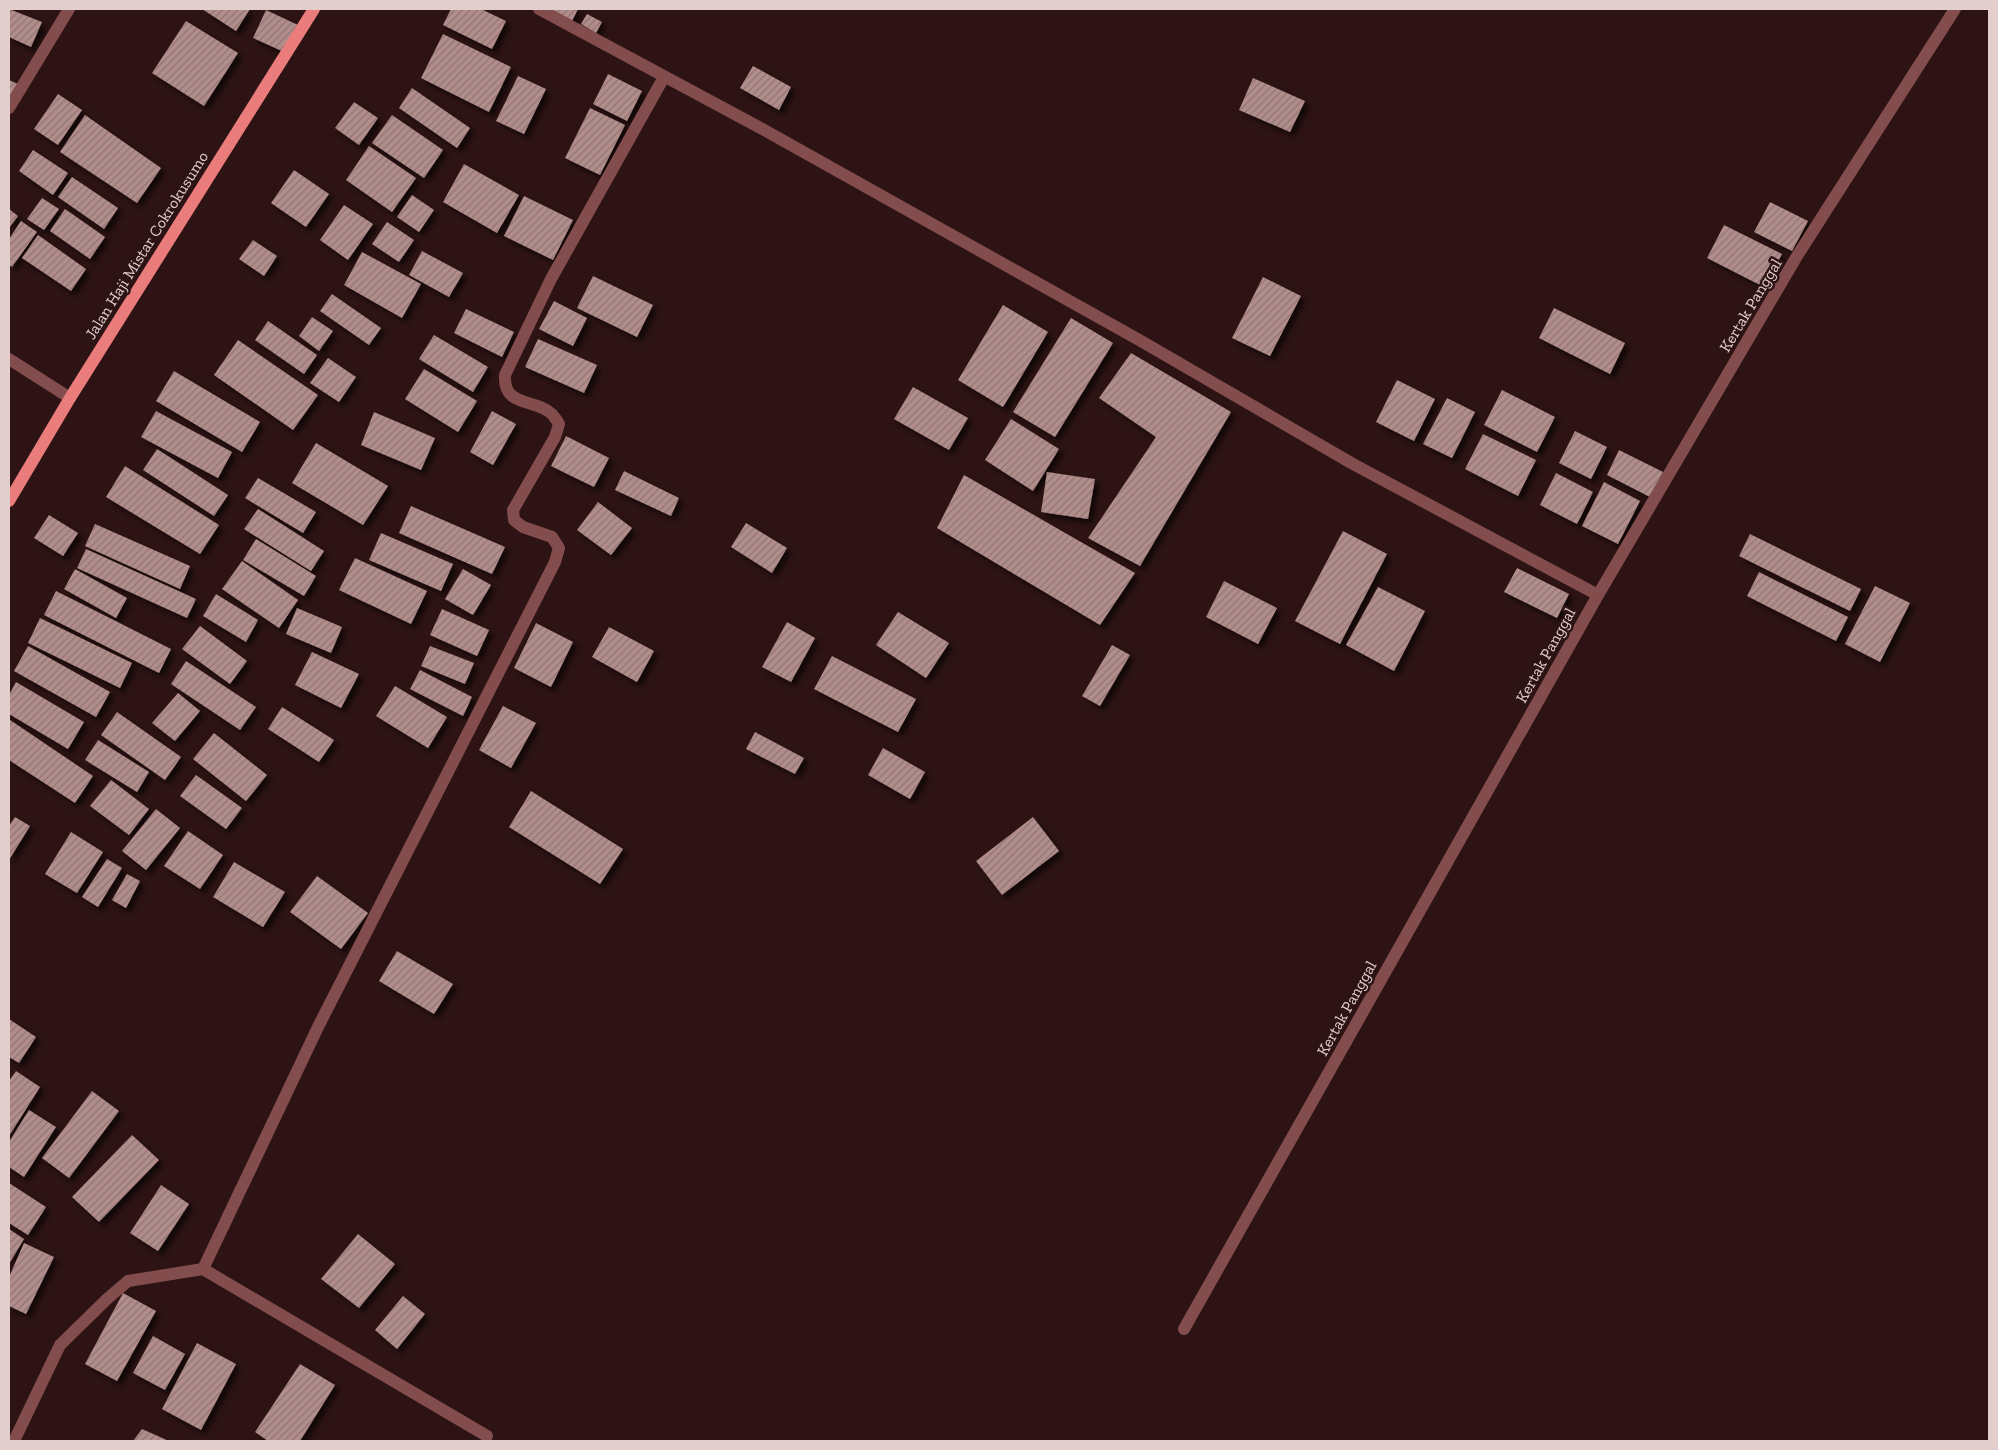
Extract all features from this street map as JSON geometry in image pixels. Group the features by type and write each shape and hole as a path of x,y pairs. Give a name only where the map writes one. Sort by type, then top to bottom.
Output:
{"main road":[{"name":"Jalan Haji Mistar Cokrokusumo","path":"9,501 70,398 314,9"}],"street":[{"path":"9,108 68,9"},
{"path":"539,9 766,131 1141,341 1353,464 1598,595"},
{"name":"Kertak Panggal","path":"1184,1329 1598,595 1797,256 1955,9"},
{"path":"203,1269 318,1027 555,562 559,548 552,537 523,526 514,520 513,510 555,437 559,424 551,413 510,395 504,384 505,375 551,279 664,77"},
{"path":"9,358 70,398"},
{"path":"14,1441 60,1345 106,1299 128,1281 203,1269 487,1436"}],"building":[{"path":"9,9 42,22 31,47 9,37"},
{"path":"202,9 250,9 236,31"},
{"path":"451,9 481,9 506,21 492,49 443,25"},
{"path":"547,9 578,9 572,21"},
{"path":"266,10 298,25 284,52 253,38"},
{"path":"587,14 602,22 596,33 581,24"},
{"path":"186,21 238,53 204,106 152,73"},
{"path":"443,34 511,67 489,112 421,78"},
{"path":"753,66 791,87 779,110 740,88"},
{"path":"608,74 642,91 627,121 593,104"},
{"path":"518,76 546,89 524,134 496,121"},
{"path":"1253,78 1305,101 1290,132 1239,110"},
{"path":"9,80 18,84 9,104"},
{"path":"412,88 470,128 457,148 399,108"},
{"path":"58,94 82,110 58,145 34,129"},
{"path":"354,102 378,118 359,145 335,128"},
{"path":"590,108 625,125 600,175 565,158"},
{"path":"85,115 161,168 137,203 60,152"},
{"path":"392,115 443,150 424,178 372,143"},
{"path":"369,146 416,178 392,212 346,180"},
{"path":"33,150 68,173 53,195 19,171"},
{"path":"464,164 519,195 497,233 443,202"},
{"path":"294,170 329,194 306,227 271,203"},
{"path":"72,177 118,208 104,229 58,197"},
{"path":"412,195 434,210 419,232 397,217"},
{"path":"524,196 573,220 553,260 504,236"},
{"path":"42,198 59,209 44,230 27,219"},
{"path":"1770,202 1808,221 1792,251 1754,232"},
{"path":"344,205 373,224 348,260 320,240"},
{"path":"9,209 18,216 9,228"},
{"path":"65,209 105,237 90,259 50,231"},
{"path":"21,221 37,232 12,267 9,265 9,239"},
{"path":"387,222 414,240 399,262 372,244"},
{"path":"1724,225 1782,254 1764,287 1707,258"},
{"path":"38,235 86,269 71,291 22,258"},
{"path":"253,240 277,256 264,276 239,259"},
{"path":"422,251 463,273 449,297 409,275"},
{"path":"362,252 421,284 402,318 344,285"},
{"path":"593,276 653,305 637,337 577,308"},
{"path":"1263,277 1301,296 1270,356 1232,338"},
{"path":"332,294 381,328 369,345 320,311"},
{"path":"554,301 587,318 573,346 539,329"},
{"path":"1003,305 1048,332 1003,407 958,380"},
{"path":"1554,308 1625,343 1610,374 1539,338"},
{"path":"466,309 514,332 502,357 454,333"},
{"path":"312,317 333,331 319,351 299,336"},
{"path":"1071,318 1113,343 1055,437 1013,412"},
{"path":"268,321 317,355 304,374 255,340"},
{"path":"434,335 488,367 473,392 419,359"},
{"path":"538,339 597,365 584,393 525,367"},
{"path":"238,340 318,395 293,430 214,375"},
{"path":"1131,353 1231,412 1140,566 1088,538 1156,437 1099,398"},
{"path":"328,358 356,377 339,402 310,383"},
{"path":"424,369 477,401 458,432 405,399"},
{"path":"174,371 260,422 242,452 156,401"},
{"path":"1397,380 1435,399 1414,441 1376,422"},
{"path":"913,387 968,418 949,450 894,419"},
{"path":"1502,390 1555,417 1537,452 1484,425"},
{"path":"1447,398 1475,412 1452,458 1423,444"},
{"path":"156,411 232,452 218,478 141,437"},
{"path":"492,411 516,424 493,465 470,452"},
{"path":"374,412 435,438 421,470 361,445"},
{"path":"1011,419 1059,449 1033,491 985,460"},
{"path":"1575,431 1607,447 1591,479 1559,463"},
{"path":"1483,434 1536,460 1518,496 1465,469"},
{"path":"566,436 609,458 594,487 551,466"},
{"path":"316,443 388,486 363,525 292,483"},
{"path":"157,449 228,495 214,516 143,470"},
{"path":"1619,450 1663,472 1650,497 1607,475"},
{"path":"125,466 219,525 200,554 106,497"},
{"path":"624,471 679,498 671,516 615,490"},
{"path":"1047,472 1095,479 1088,519 1041,512"},
{"path":"1556,473 1593,492 1577,524 1540,505"},
{"path":"964,475 1135,573 1100,625 937,528"},
{"path":"258,478 316,512 303,533 245,498"},
{"path":"1604,482 1640,501 1618,544 1582,526"},
{"path":"598,502 632,528 611,555 577,530"},
{"path":"411,506 505,547 492,574 399,533"},
{"path":"258,509 324,551 311,571 244,529"},
{"path":"49,515 78,533 63,556 34,538"},
{"path":"746,523 787,548 772,573 731,547"},
{"path":"95,524 190,566 180,589 85,546"},
{"path":"1343,531 1387,554 1340,644 1295,621"},
{"path":"381,533 453,564 441,591 369,560"},
{"path":"1750,534 1861,589 1850,611 1739,556"},
{"path":"256,539 316,576 304,596 243,560"},
{"path":"86,549 196,599 187,618 77,568"},
{"path":"355,558 427,591 411,624 339,590"},
{"path":"242,561 298,600 279,628 222,589"},
{"path":"1517,568 1569,594 1557,618 1504,592"},
{"path":"75,569 127,598 116,618 64,589"},
{"path":"463,569 491,585 473,615 445,599"},
{"path":"1759,572 1848,617 1836,641 1747,596"},
{"path":"1224,581 1277,608 1258,644 1206,617"},
{"path":"1875,586 1910,603 1880,662 1845,644"},
{"path":"1378,587 1425,611 1394,671 1346,645"},
{"path":"56,591 171,649 159,673 44,615"},
{"path":"216,594 258,620 246,642 203,616"},
{"path":"297,608 342,627 331,653 286,634"},
{"path":"442,609 489,630 477,656 430,635"},
{"path":"898,612 949,643 926,678 876,645"},
{"path":"40,618 132,663 120,688 28,643"},
{"path":"787,622 815,638 791,682 762,667"},
{"path":"536,623 573,642 551,687 514,668"},
{"path":"200,626 247,661 230,684 182,649"},
{"path":"609,627 654,651 637,682 592,657"},
{"path":"1112,645 1130,655 1100,706 1082,696"},
{"path":"28,646 110,692 96,717 14,671"},
{"path":"430,646 474,663 465,684 421,666"},
{"path":"312,652 359,674 341,708 295,685"},
{"path":"832,656 916,699 898,732 814,689"},
{"path":"186,661 256,707 240,730 171,684"},
{"path":"420,670 472,697 463,716 410,689"},
{"path":"16,682 84,722 68,749 9,714 9,695"},
{"path":"395,686 447,717 428,748 376,716"},
{"path":"178,693 200,711 175,741 152,723"},
{"path":"503,706 536,723 511,768 479,750"},
{"path":"282,707 334,740 319,762 268,729"},
{"path":"117,712 181,757 165,780 101,735"},
{"path":"10,720 93,776 75,803 9,760"},
{"path":"755,732 804,758 795,774 746,749"},
{"path":"214,733 267,775 246,801 193,759"},
{"path":"98,740 149,772 137,792 85,760"},
{"path":"883,748 925,772 910,799 868,775"},
{"path":"196,775 242,808 226,829 180,796"},
{"path":"111,780 149,809 129,835 90,806"},
{"path":"531,791 623,849 600,884 509,827"},
{"path":"156,809 180,828 146,870 122,851"},
{"path":"15,817 30,826 9,860 9,826"},
{"path":"1033,817 1059,851 1002,895 976,861"},
{"path":"188,831 223,855 200,889 164,866"},
{"path":"71,832 103,852 77,893 45,874"},
{"path":"107,859 122,868 98,907 82,897"},
{"path":"234,862 285,892 263,927 213,897"},
{"path":"127,874 140,881 126,908 112,900"},
{"path":"317,876 368,913 341,949 290,912"},
{"path":"397,951 453,984 434,1014 379,981"},
{"path":"9,1019 36,1037 19,1063 9,1057"},
{"path":"16,1071 40,1087 9,1136 9,1081"},
{"path":"92,1091 119,1111 69,1178 42,1158"},
{"path":"29,1110 56,1127 24,1177 9,1167 9,1142"},
{"path":"132,1135 159,1160 99,1222 72,1197"},
{"path":"9,1183 46,1207 28,1235 9,1223"},
{"path":"161,1185 189,1204 158,1251 130,1233"},
{"path":"9,1229 24,1239 9,1264"},
{"path":"358,1234 395,1264 359,1308 321,1279"},
{"path":"24,1243 54,1257 26,1314 9,1306 9,1277"},
{"path":"123,1293 156,1311 117,1381 85,1364"},
{"path":"403,1296 425,1314 397,1349 375,1330"},
{"path":"153,1336 185,1354 165,1390 133,1373"},
{"path":"197,1343 236,1364 201,1430 162,1409"},
{"path":"300,1364 335,1385 300,1441 268,1441 255,1432"},
{"path":"142,1429 169,1441 133,1441"}]}
